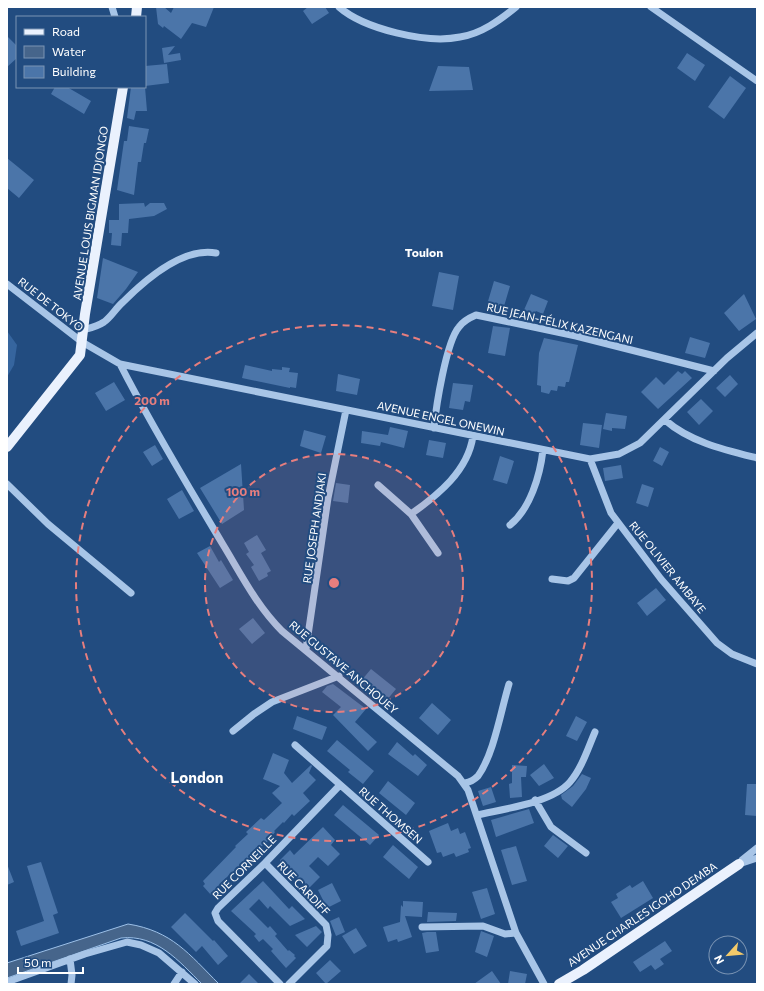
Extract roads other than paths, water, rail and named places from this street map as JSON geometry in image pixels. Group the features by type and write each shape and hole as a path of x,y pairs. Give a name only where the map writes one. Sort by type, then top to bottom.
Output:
{"main road":[{"name":"AVENUE LOUIS BIGMAN IDJONGO","path":"7,447 80,355 123,88"},
{"name":"AVENUE CHARLES IGOHO DEMBA","path":"559,984 583,970 739,864"}],"street":[{"path":"339,7 355,18 381,27 419,37 459,38 488,27 516,7"},
{"path":"651,7 757,81"},
{"path":"83,330 104,322 137,288 161,269 196,253 206,251 216,253"},
{"name":"RUE DE TOKYO","path":"7,284 82,342"},
{"name":"RUE JEAN-FÉLIX KAZENGANI","path":"434,428 452,338 458,327 466,319 476,315 564,333 714,371"},
{"name":"AVENUE ENGEL ONEWIN","path":"82,342 120,364 590,459 608,457 628,450 640,443 714,371 757,333"},
{"name":"RUE GUSTAVE ANCHOUEY","path":"120,364 166,447 252,595 275,623 458,776 464,783 477,815 516,934 544,984"},
{"name":"RUE JOSEPH ANDJAKI","path":"306,649 328,498 346,410"},
{"path":"665,420 675,428 697,440 757,458"},
{"path":"411,514 443,490 461,468 468,455 473,436"},
{"path":"510,525 519,518 527,504 534,485 543,450"},
{"name":"RUE OLIVIER AMBAYE","path":"590,459 611,513 681,603 712,638 732,654 757,664"},
{"path":"7,484 48,524 131,592"},
{"path":"378,485 411,514 438,553"},
{"path":"552,578 568,581 574,578 618,523"},
{"path":"233,731 272,702 339,676"},
{"path":"464,783 477,777 484,766 491,748 508,684"},
{"path":"477,815 535,800 559,792 571,781 595,732"},
{"name":"RUE THOMSEN","path":"295,746 428,862"},
{"name":"RUE CORNEILLE","path":"280,984 218,921 215,913 218,908 265,863 340,785"},
{"path":"535,800 551,827 586,853"},
{"path":"739,864 757,848"},
{"path":"739,864 757,858"},
{"name":"RUE CARDIFF","path":"265,863 326,925 328,935 327,946 289,984"},
{"path":"422,927 483,926 505,934 516,934"},
{"path":"7,982 120,943 134,943 159,953 195,984"},
{"path":"70,959 72,975 71,984"},
{"path":"174,984 182,972"}],"water":[{"path":"128,924 157,932 179,945 219,984 202,984 166,951 145,940 134,938 121,938 7,978 7,963"}],"district":[{"name":"Toulon","path":"424,252"},
{"name":"London","path":"197,777"}]}
